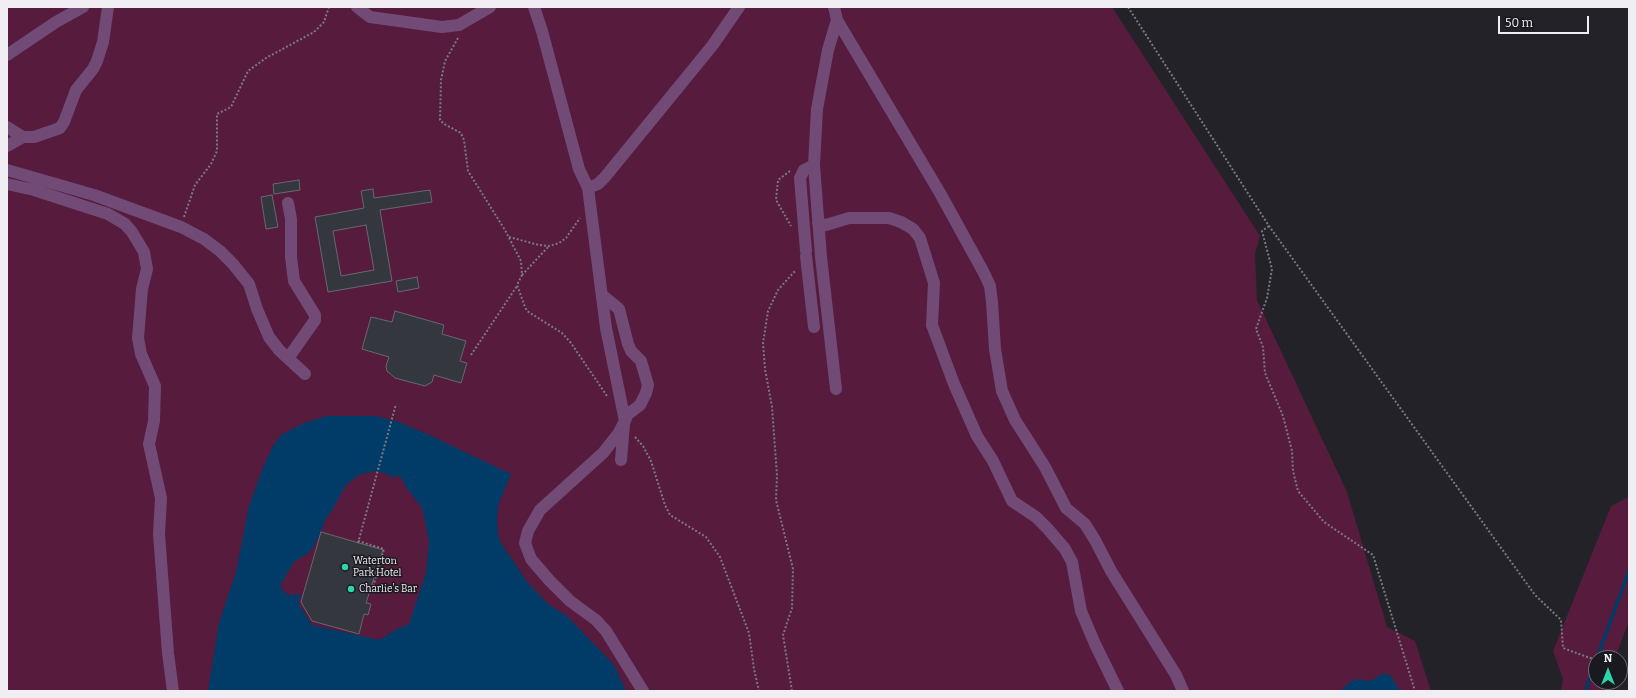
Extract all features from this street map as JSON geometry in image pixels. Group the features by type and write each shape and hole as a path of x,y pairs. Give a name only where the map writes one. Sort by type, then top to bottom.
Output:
{"lane":[{"path":"7,55 56,22 83,7"},
{"path":"7,145 12,132 34,137 60,128 64,122 76,90 93,69 97,60 103,42 108,7"},
{"path":"357,7 370,17 442,27 459,25 490,7"},
{"path":"534,7 542,31 579,169 588,188 606,328 625,421 621,460"},
{"path":"588,188 598,184 606,177 707,52 739,7"},
{"path":"834,7 837,20 924,166 990,286 995,349 1001,386 1007,404 1015,420 1045,466 1066,508 1085,524 1095,540 1111,571 1176,675 1183,691"},
{"path":"836,389 818,223 814,165 817,109 825,65 837,20"},
{"path":"814,165 804,170 800,178 814,327"},
{"path":"7,170 94,195 181,227 204,239 220,251 249,284 257,309 269,337 279,350 289,357 305,374"},
{"path":"7,184 34,190 108,214 125,224 132,232 144,252 147,269 142,289 138,338 141,354 154,386 154,416 150,444 161,498 159,545 173,691"},
{"path":"288,203 291,219 291,257 294,281 315,315 315,320 289,357"},
{"path":"818,223 826,225 849,218 889,218 901,222 913,229 920,238 934,283 932,325 954,384 977,436 993,461 1012,501 1036,517 1048,529 1065,549 1072,562 1082,615 1118,691"},
{"path":"602,295 619,309 628,344 631,351 641,362 648,385 646,393 640,405 627,415 618,434 603,453 540,510 528,531 525,543 531,559 549,580 570,602 596,620 610,635 643,691"}],"path":[{"path":"181,227 195,185 211,164 217,151 217,114 231,107 248,71 266,58 314,32 324,22 329,7"},
{"path":"1128,7 1269,226 1535,595 1561,620 1564,648 1588,656"},
{"path":"459,25 459,35 445,60 441,80 440,120 444,124 461,133 464,140 468,171 509,238 521,262 522,275"},
{"path":"793,168 778,180 776,200 794,231"},
{"path":"509,238 549,246 559,243 566,238 590,201"},
{"path":"1269,226 1262,231 1272,269 1266,298 1256,329 1263,347 1265,373 1283,416 1292,451 1293,471 1298,491 1324,522 1374,555 1415,691"},
{"path":"471,355 522,275 549,246"},
{"path":"792,691 783,635 792,608 793,569 776,500 777,475 772,407 765,369 763,343 768,311 773,299 806,253"},
{"path":"517,285 527,311 562,333 571,343 609,398"},
{"path":"363,584 373,587 384,549 358,542 396,404"},
{"path":"625,421 629,430 647,453 670,515 706,537 720,557 749,633 759,691"}],"shaded area":[{"path":"7,7 1112,7 1260,236 1255,254 1257,300 1347,492 1387,627 1415,641 1431,691 7,691"},
{"path":"1629,497 1629,621 1618,650 1588,650 1588,690 1602,691 1561,691 1563,679 1553,651 1611,506"}],"water":[{"path":"326,416 375,416 396,421 425,433 511,474 499,503 497,516 498,535 501,543 528,583 548,604 568,617 614,665 626,691 208,691 219,623 236,572 249,506 263,467 273,446 281,435 302,424","holes":["375,471 387,474 394,478 396,475 404,480 403,483 422,508 429,541 426,573 409,624 395,630 380,640 312,625 298,603 301,594 288,595 281,589 281,584 294,562 311,551 326,518 346,485 359,475"]},
{"path":"1384,673 1391,676 1400,691 1342,691 1343,688 1355,679 1370,681"}],"building":[{"path":"299,180 300,190 274,194 273,184"},
{"path":"373,189 374,198 430,190 432,202 380,210 392,281 328,292 315,217 364,208 361,191","holes":["366,225 374,270 341,276 333,231"]},
{"path":"272,195 278,227 266,229 261,197"},
{"path":"417,277 419,288 398,292 396,281"},
{"path":"395,311 444,325 442,334 466,341 460,361 467,363 461,383 434,375 432,382 425,386 395,378 387,371 386,366 389,357 362,349 371,317 392,322"},
{"name":"Waterton Park Hotel","path":"321,532 383,550 366,603 371,604 368,615 364,614 359,634 312,621 301,602"}],"waterway":[{"path":"1600,650 1629,571"},
{"path":"1585,691 1588,683"}],"place":[{"name":"Waterton Park Hotel","path":"345,567"},
{"name":"Charlie's Bar","path":"351,589"}]}
